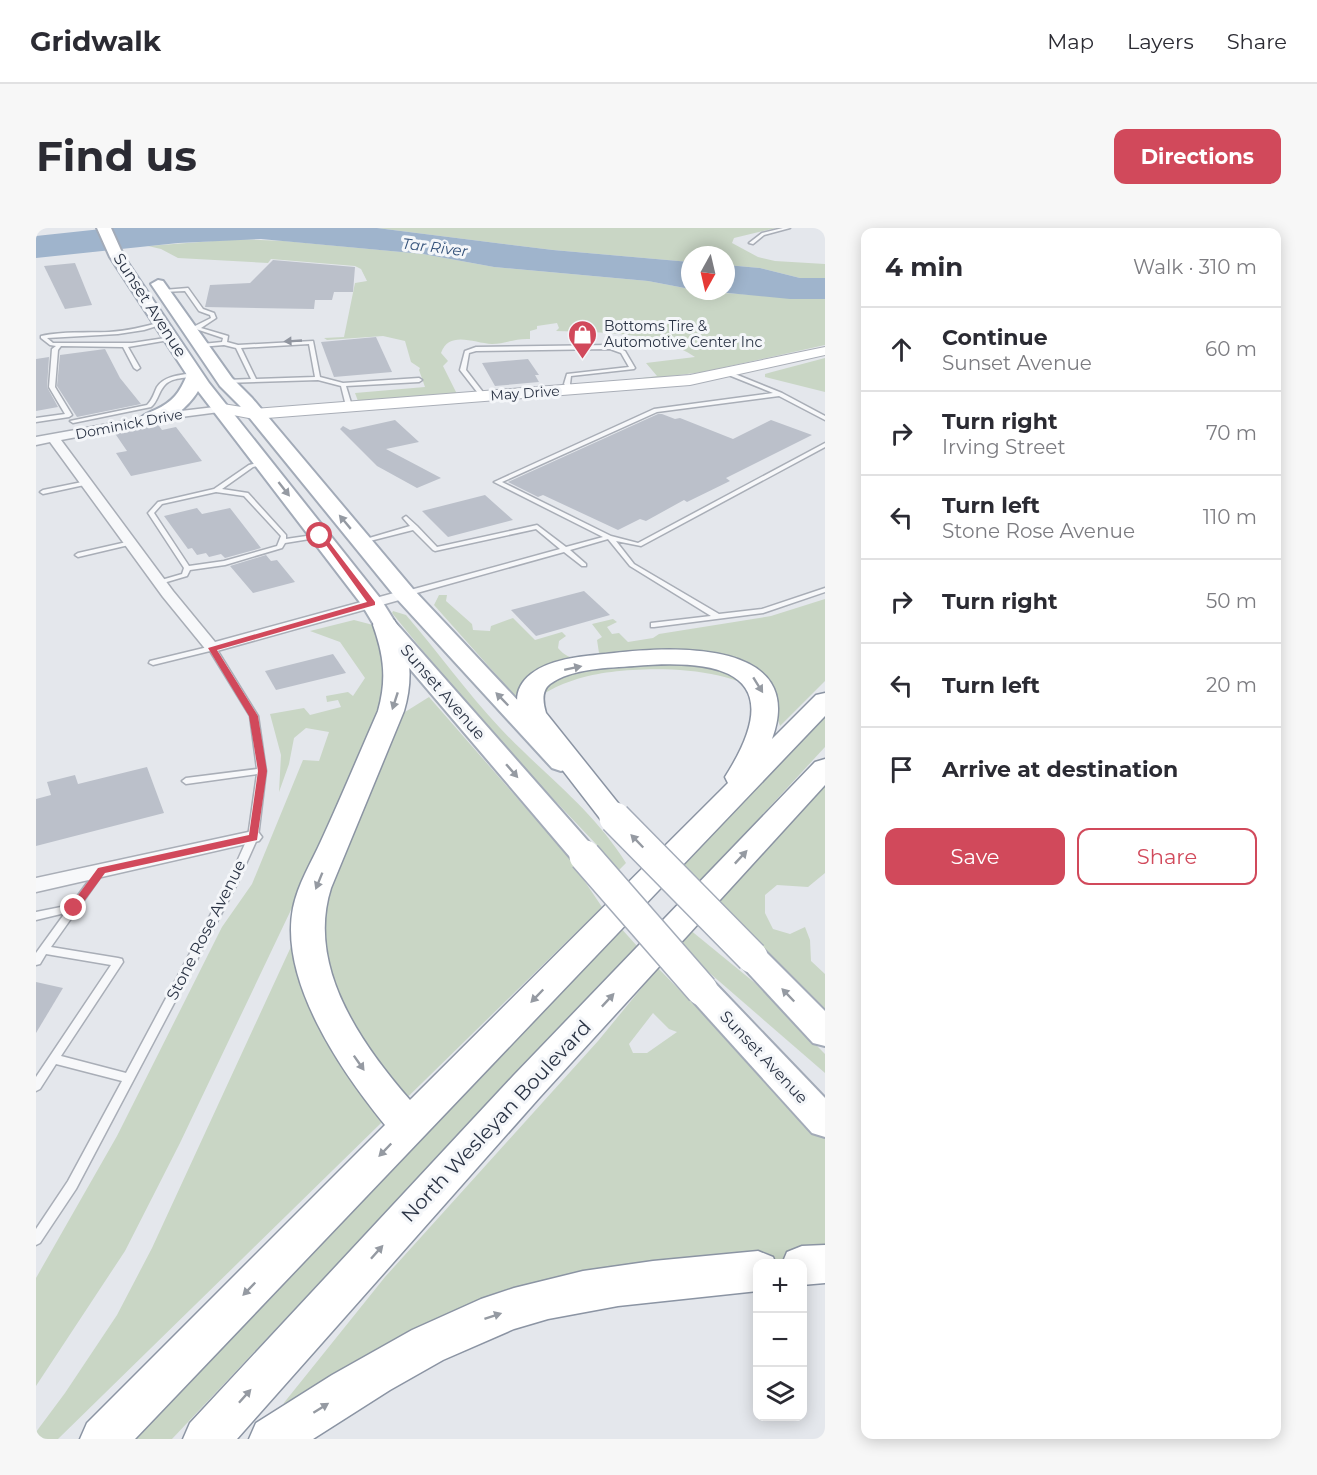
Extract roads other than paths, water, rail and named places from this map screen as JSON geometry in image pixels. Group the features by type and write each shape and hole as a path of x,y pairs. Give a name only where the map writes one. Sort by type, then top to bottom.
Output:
{"highway":[{"path":"379,614 399,665 398,691 316,886 308,918 309,944 317,977 334,1019 352,1053 375,1086 409,1126"},
{"path":"615,818 533,715 530,699 535,684 549,674 597,663 666,656 703,657 731,664 745,671 761,687 766,706 758,740 742,772 695,834"},
{"path":"103,1439 825,701"},
{"name":"North Wesleyan Boulevard","path":"206,1439 527,1086 825,768"},
{"path":"807,1266 825,1264"},
{"path":"272,1439 402,1359 481,1320 585,1291 753,1271"},
{"path":"716,1275 753,1278"},
{"path":"807,1281 825,1282"}],"main road":[{"name":"Sunset Avenue","path":"104,228 163,291 190,336 226,382 405,594 442,632 479,676 825,1033"},
{"name":"Sunset Avenue","path":"128,256 161,323 190,336"},
{"name":"Sunset Avenue","path":"190,336 195,375 379,614 702,990 825,1122"},
{"name":"May Drive","path":"223,409 254,414 690,380 825,351"},
{"path":"148,420 182,403 189,394 195,375"}],"street":[{"name":"Dominick Drive","path":"36,441 148,420 223,409"},
{"name":"Stone Rose Avenue","path":"54,439 159,582 212,648"},
{"path":"212,648 379,614 405,594"},
{"path":"36,885 253,837"}],"lane":[{"path":"751,243 763,234 788,228"},
{"path":"36,338 53,334 112,334 140,330 161,323"},
{"path":"43,338 51,344 60,345 126,345 190,336 226,337 224,343"},
{"path":"190,336 238,346 311,342 318,378"},
{"path":"60,345 55,349 52,387 82,433"},
{"path":"126,345 137,368"},
{"path":"238,346 254,380"},
{"path":"483,396 463,370 467,352 476,349 611,347 623,352 632,368"},
{"path":"624,385 621,377 632,368"},
{"path":"571,389 567,384 569,375 632,368"},
{"path":"728,373 780,394 825,418"},
{"path":"36,420 71,418 149,406 156,400 160,385 168,380 195,375"},
{"path":"226,382 318,378 343,385 418,380"},
{"path":"343,385 349,406"},
{"path":"780,394 656,410 497,482 609,537 639,545 825,445"},
{"path":"159,582 185,575 187,568 151,513 160,503 216,490 251,466 264,463"},
{"path":"43,492 87,483"},
{"path":"187,568 225,563 280,547 283,541 284,536 246,495 216,490"},
{"path":"406,518 435,549 537,527 584,565"},
{"path":"362,542 415,527"},
{"path":"283,541 320,536"},
{"path":"405,594 609,537"},
{"path":"609,537 632,565 718,617"},
{"path":"78,555 131,543"},
{"path":"654,625 763,612 825,590"},
{"path":"153,663 212,648"},
{"name":"Stone Rose Avenue","path":"36,1239 72,1185 232,884 253,837 262,771 254,716 212,648"},
{"path":"186,781 262,771"},
{"path":"36,961 101,870"},
{"path":"36,916 74,908"},
{"path":"36,1086 118,962 44,950"},
{"path":"54,1059 129,1078"}],"water":[{"name":"Tar River","path":"111,228 377,228 553,250 681,261 681,287 648,281 494,267 423,254 261,239 178,243 36,258 36,236"},
{"path":"735,266 760,268 800,278 825,278 825,299 790,299 735,294"}],"place":[{"name":"Bottoms Tire & Automotive Center Inc","path":"583,360"}]}
